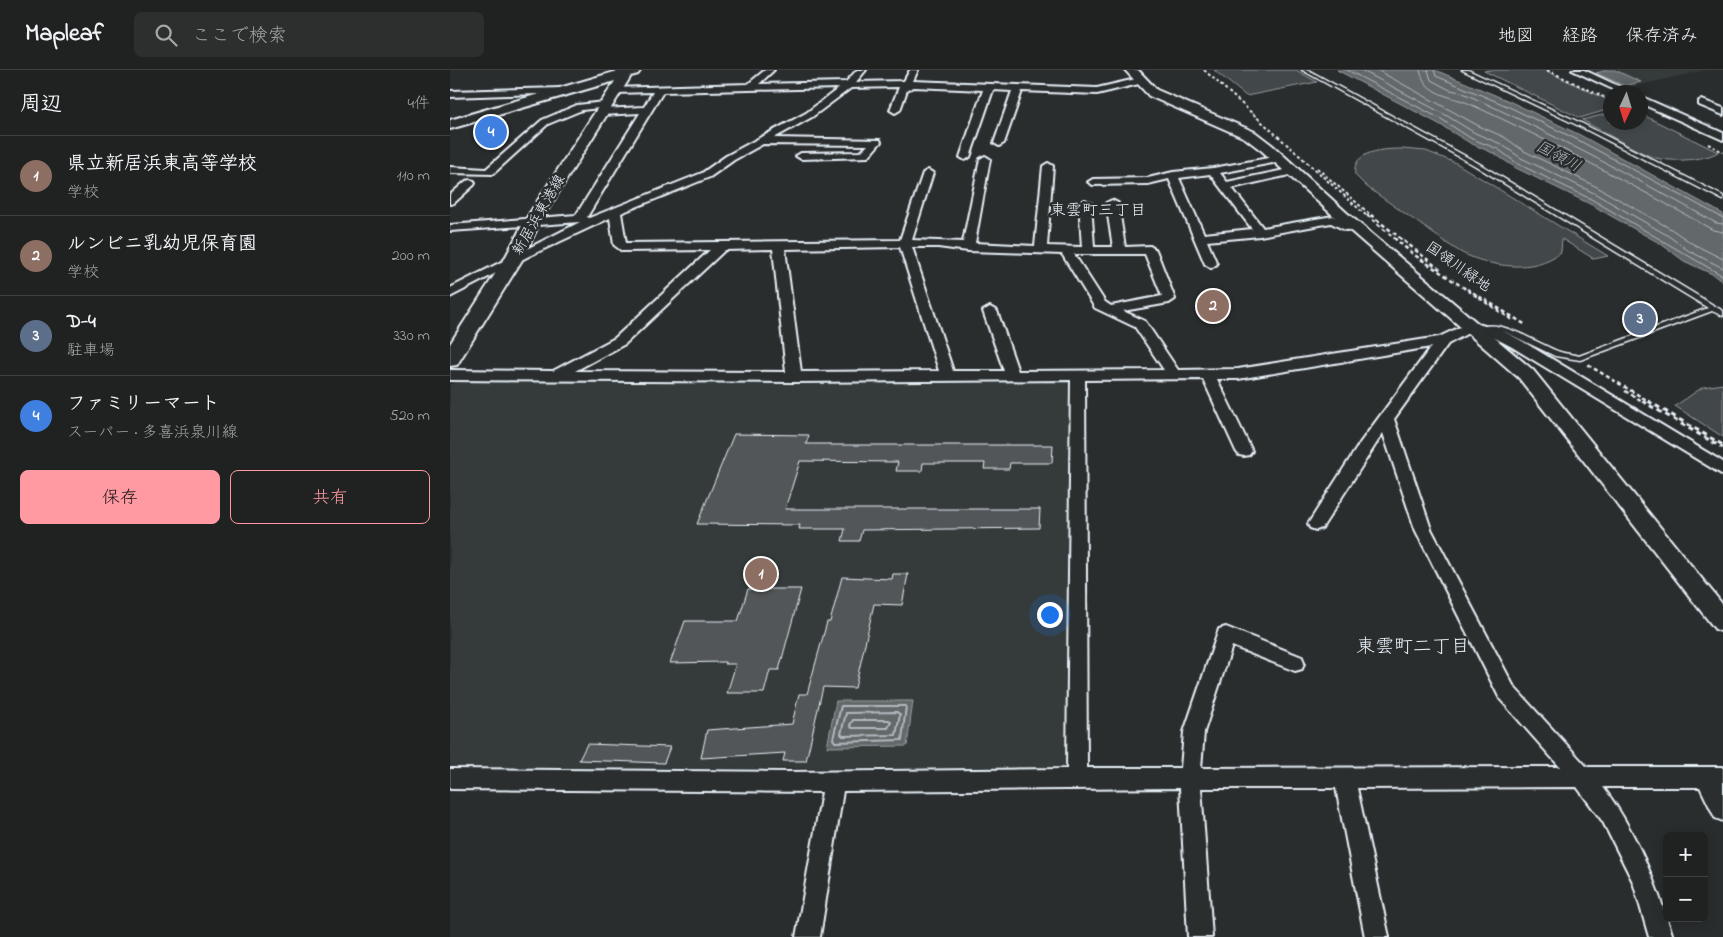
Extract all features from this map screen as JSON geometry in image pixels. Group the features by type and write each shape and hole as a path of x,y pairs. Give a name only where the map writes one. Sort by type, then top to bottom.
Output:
{"main road":[{"name":"新居浜東港線","path":"450,360 513,260 532,222 603,108 630,71"},
{"path":"450,125 630,71"}],"street":[{"path":"748,88 770,70"},
{"path":"450,228 584,220 615,212 706,175 730,158 809,115 849,85 862,70"},
{"path":"911,84 914,70"},
{"path":"1576,70 1610,85"},
{"path":"615,90 911,84 1097,91 1135,76 1153,93 1250,135 1294,171 1354,227 1526,374 1723,622"},
{"path":"894,110 903,88 911,84"},
{"path":"964,157 989,87"},
{"path":"999,143 1018,88"},
{"path":"450,293 584,220 660,89"},
{"path":"450,94 563,91"},
{"path":"1648,103 1723,137"},
{"path":"1702,103 1723,112"},
{"path":"450,170 489,172 546,122 580,107 648,110"},
{"path":"760,141 876,142 864,155 801,156"},
{"path":"968,247 985,159"},
{"path":"1093,182 1148,181 1173,175 1213,171 1280,159"},
{"path":"1041,250 1048,166"},
{"path":"1213,171 1260,232"},
{"path":"1224,186 1294,171"},
{"path":"928,173 905,244 947,376"},
{"path":"1173,175 1211,264"},
{"path":"450,201 470,183"},
{"path":"1085,203 1088,251"},
{"path":"1112,203 1120,250"},
{"path":"615,212 620,245 626,248 938,244 1066,251 1150,250 1169,299 1109,310"},
{"path":"1200,238 1260,232 1333,219 1345,227 1354,227"},
{"path":"555,376 620,340 722,246"},
{"path":"779,246 794,377"},
{"path":"1066,251 1100,304 1140,324 1174,374"},
{"path":"990,311 1012,375"},
{"path":"450,375 794,377 1238,374 1444,341 1471,326 1500,335 1516,344 1723,469"},
{"path":"1316,524 1365,447 1444,341"},
{"path":"1077,778 1078,374"},
{"path":"1208,374 1244,451"},
{"path":"1386,418 1423,529 1507,693 1582,777 1611,815 1642,879 1661,937"},
{"path":"1200,937 1190,778 1194,732 1226,635 1295,663"},
{"path":"1344,777 1377,937"},
{"path":"450,779 834,781 1344,777 1714,778 1723,811"},
{"path":"808,937 834,781"}],"lane":[{"path":"1304,70 1476,164 1723,314"},
{"path":"1464,70 1581,125 1723,198"},
{"path":"1471,326 1506,330 1558,354 1573,357 1588,356 1713,308"}],"path":[{"name":"国領川緑地","path":"1205,70 1366,211 1428,261 1528,326"},
{"path":"1205,70 1363,212 1413,254 1530,331"},
{"path":"1547,70 1603,97"},
{"path":"1573,357 1583,366 1723,447"},
{"path":"1573,357 1723,447"}],"shaded area":[{"path":"1214,70 1296,70 1317,82 1246,96"},
{"path":"1544,70 1603,98 1603,111 1580,118 1484,71"},
{"path":"1579,70 1706,70 1640,85 1613,85"},
{"path":"1603,115 1603,130 1648,130 1648,117 1718,152 1695,159 1665,160 1650,156 1633,148 1582,120"},
{"path":"1402,149 1426,151 1456,163 1608,256 1594,259 1562,239 1561,252 1550,259 1525,266 1499,265 1462,253 1367,187 1355,175 1355,167 1358,160 1364,156 1379,151"},
{"path":"1068,380 1073,384 1070,762 1060,768 450,769 450,385 456,382"},
{"path":"1723,384 1723,437 1675,406 1703,387"}],"water":[{"name":"国領川","path":"1337,70 1435,70 1509,101 1580,135 1723,214 1723,282 1712,274 1684,261 1661,244 1588,203 1516,168 1495,154 1470,143 1439,124"},
{"path":"1615,70 1641,82 1623,85 1596,73"},
{"path":"836,701 913,701 907,746 827,747"}],"building":[{"path":"734,434 809,435 806,444 830,445 1053,445 1052,463 1010,463 1009,469 984,469 985,463 923,463 922,471 896,471 898,462 800,461 785,509 1040,509 1039,528 862,530 859,541 842,541 845,529 799,529 800,525 697,524"},
{"path":"893,574 908,574 902,605 874,604 855,688 823,687 806,761 783,761 785,753 701,758 707,730 792,724 799,694 807,694 842,577 892,579"},
{"path":"748,589 801,589 779,670 770,670 764,693 727,693 736,664 725,664 725,662 670,663 685,621 738,621"},
{"path":"587,744 670,747 664,763 579,760"}],"place":[{"name":"ファミリーマート","path":"491,132"},
{"name":"ルンビニ乳幼児保育園","path":"1213,306"},
{"name":"D-4","path":"1640,319"},
{"name":"県立新居浜東高等学校","path":"761,574"}],"district":[{"name":"東雲町三丁目","path":"1098,211"},
{"name":"東雲町二丁目","path":"1413,647"}]}
